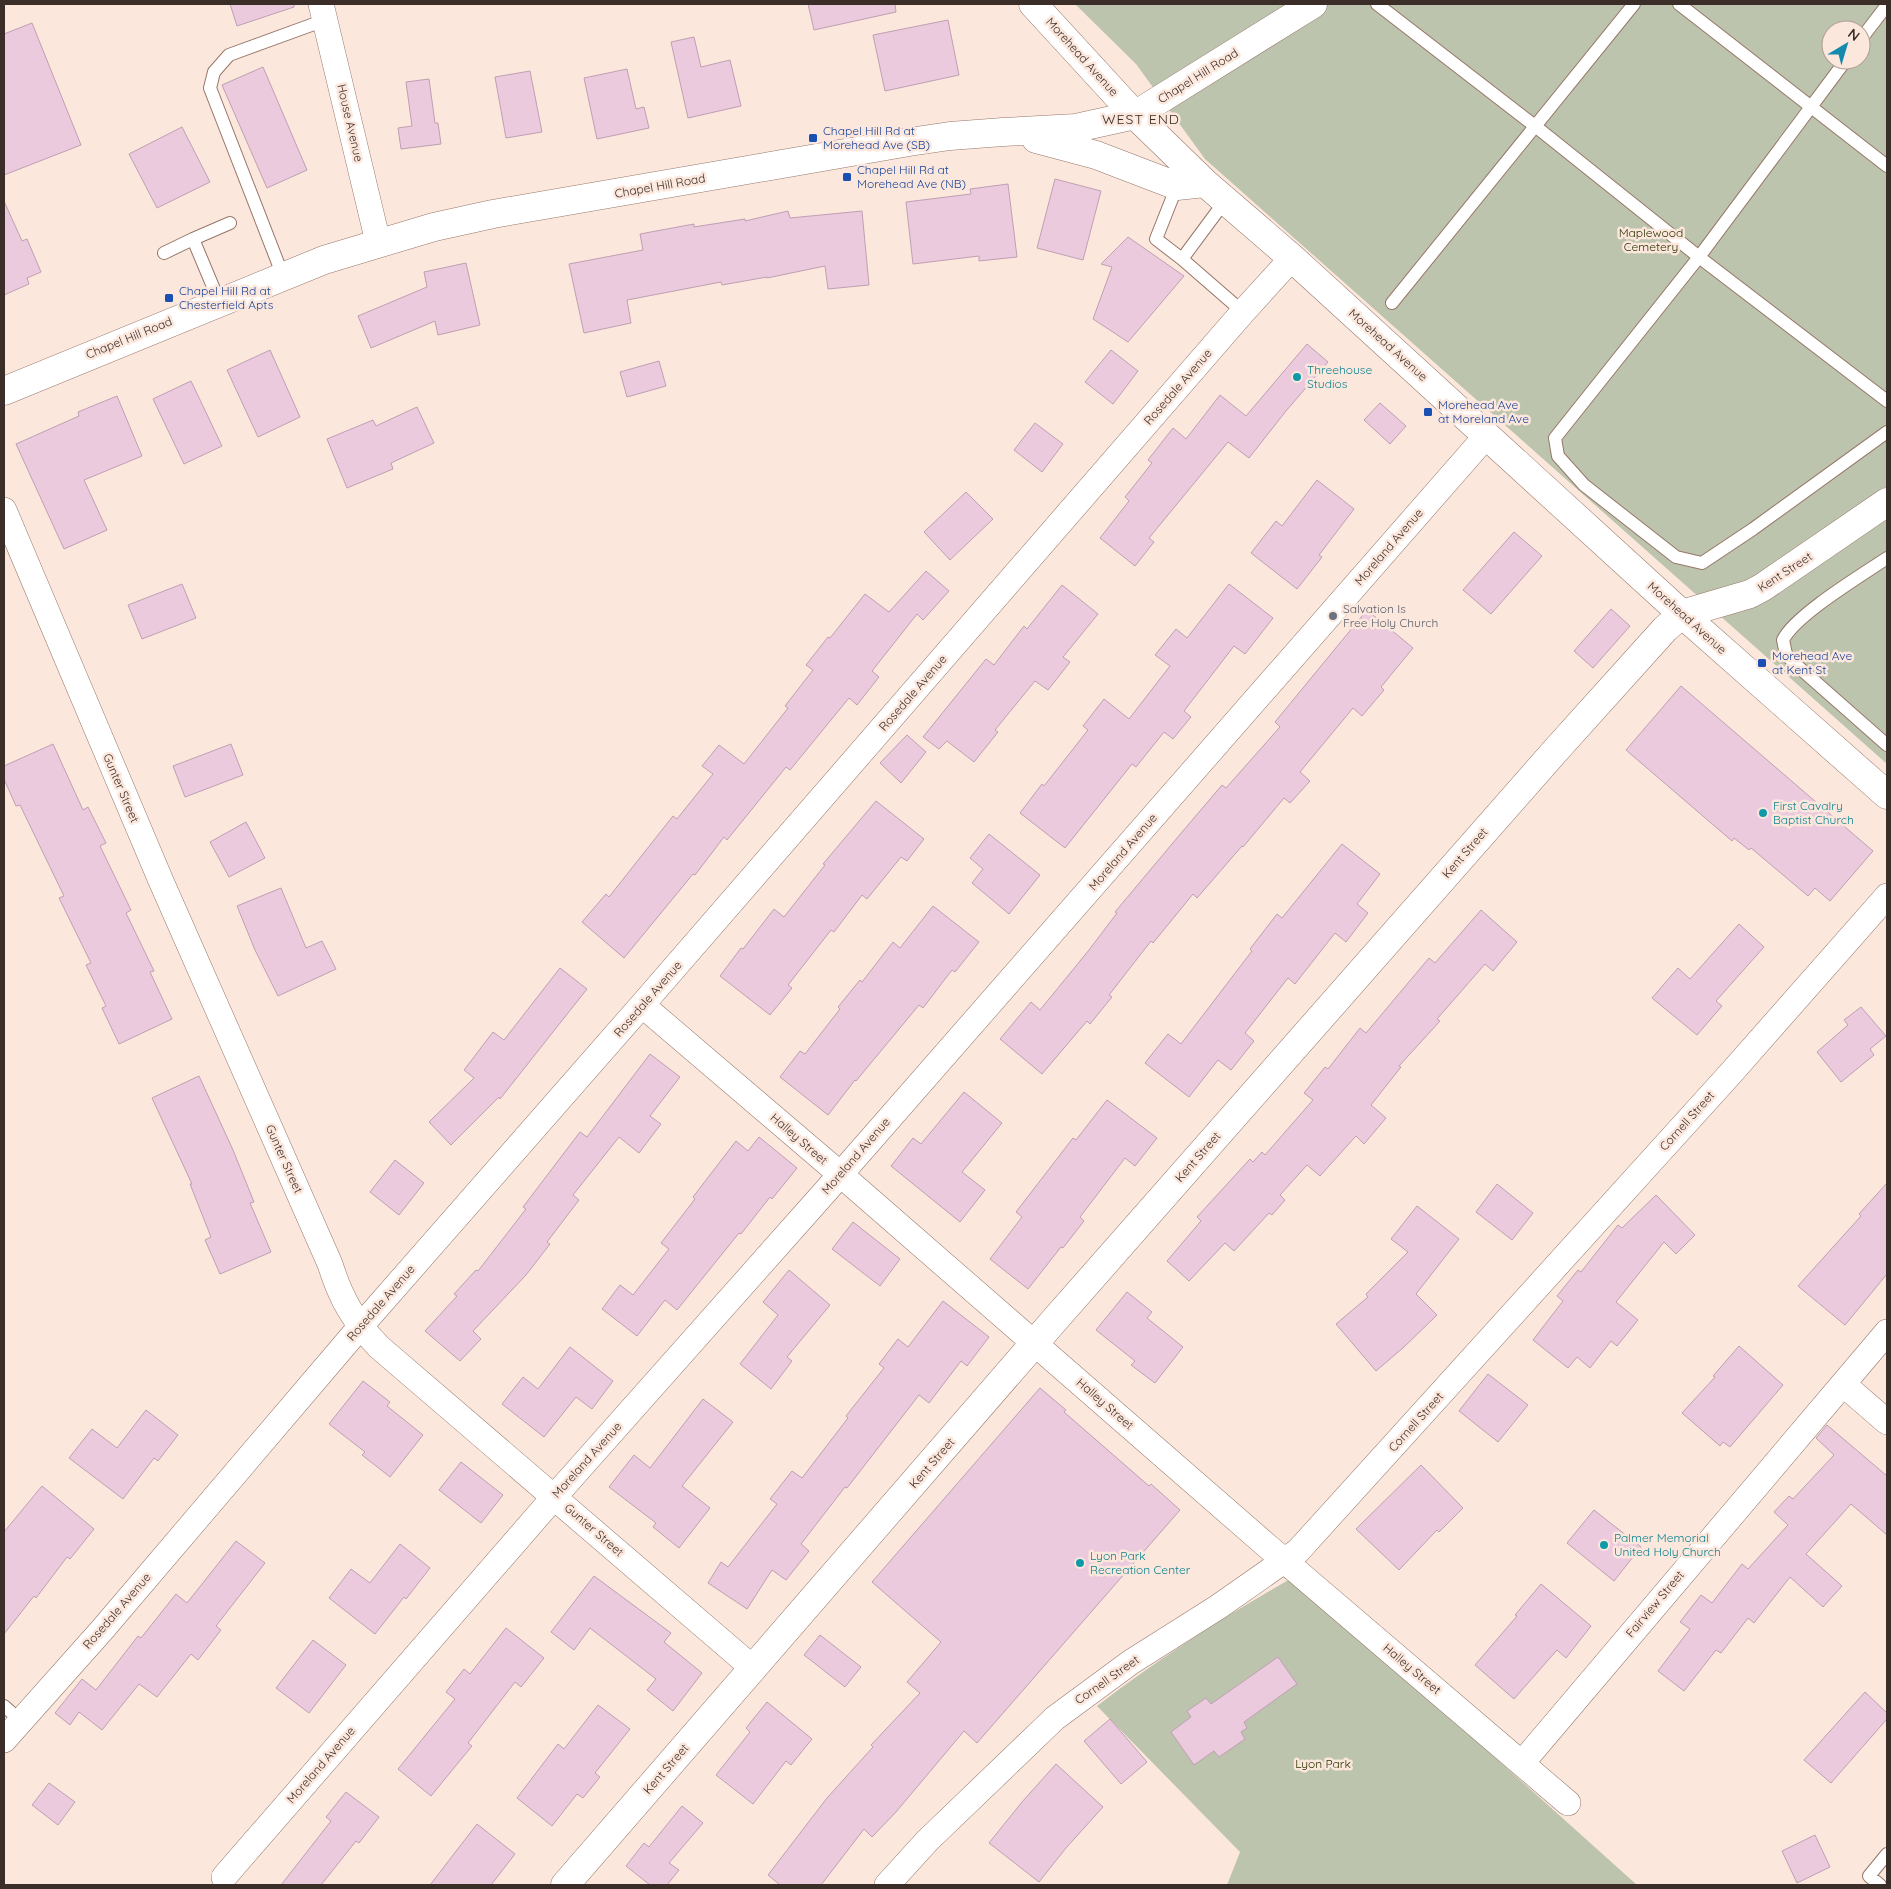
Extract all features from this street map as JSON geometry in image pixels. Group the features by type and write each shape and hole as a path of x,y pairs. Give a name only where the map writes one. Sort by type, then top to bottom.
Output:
{"street":[{"name":"Morehead Avenue","path":"1033,4 1135,115 1204,183 1292,258 1682,614 1887,795"},
{"name":"Chapel Hill Road","path":"4,391 219,301 324,260 434,226 493,214 909,142 950,136 1076,128 1135,115 1313,4"},
{"name":"House Avenue","path":"323,12 378,242"},
{"path":"1003,132 1084,151 1177,186 1204,183"},
{"name":"Rosedale Avenue","path":"4,1740 12,1714 102,1630 360,1327 1292,258"},
{"name":"Moreland Avenue","path":"224,1877 555,1496 840,1174 1487,435"},
{"name":"Kent Street","path":"565,1885 1035,1344 1550,756 1665,629 1682,614 1750,594 1887,502"},
{"name":"Gunter Street","path":"4,510 161,881 330,1264 336,1285 360,1327 379,1347 555,1496 754,1669"},
{"name":"Cornell Street","path":"887,1885 934,1834 1055,1718 1131,1662 1218,1607 1298,1551 1731,1073 1887,896"},
{"name":"Halley Street","path":"642,1005 1568,1803"},
{"name":"Fairview Street","path":"1522,1763 1887,1332"},
{"path":"1843,1384 1887,1422"}],"lane":[{"path":"1378,4 1535,126 1699,258 1887,400"},
{"path":"1392,303 1634,4"},
{"path":"1679,4 1887,166"},
{"path":"1871,27 1884,9"},
{"path":"283,276 210,88 214,72 229,55 323,12"},
{"path":"1839,70 1699,258 1555,438 1558,456 1584,485 1676,556 1702,563 1753,529 1887,432"},
{"path":"1177,186 1156,239 1243,312"},
{"path":"1182,259 1225,201"},
{"path":"164,253 230,223"},
{"path":"193,239 219,301"},
{"path":"1887,558 1810,612 1793,626 1783,640 1786,654 1794,663 1887,745"},
{"path":"1880,1885 1869,1876 1887,1854"}],"green space":[{"name":"Maplewood Cemetery","path":"1075,4 1887,4 1887,764 1205,159 1136,64"},
{"name":"Lyon Park","path":"1294,1577 1637,1885 1227,1885 1240,1852 1097,1706 1193,1638"}],"building":[{"path":"230,4 294,4 294,7 237,26"},
{"path":"808,4 895,4 896,12 814,30"},
{"path":"948,20 959,75 885,91 873,35"},
{"path":"32,23 81,145 4,175 4,34"},
{"path":"694,37 701,67 730,60 741,106 688,118 671,42"},
{"path":"263,67 307,170 267,188 222,85"},
{"path":"627,69 636,109 644,107 649,128 597,139 584,78"},
{"path":"530,71 542,132 506,138 495,77"},
{"path":"429,79 435,123 438,123 441,144 401,149 398,128 412,126 406,82"},
{"path":"182,127 210,182 157,208 129,154"},
{"path":"1055,179 1101,191 1083,260 1037,248"},
{"path":"1008,184 1017,257 979,261 979,256 913,264 906,202 971,194 970,189"},
{"path":"4,201 22,241 27,239 41,272 27,278 29,284 4,295"},
{"path":"788,211 790,218 862,211 869,285 828,289 825,266 722,285 721,282 627,300 631,323 584,333 569,264 643,250 640,234 694,224 694,227 745,219 745,221"},
{"path":"1128,237 1184,276 1128,342 1093,319 1112,267 1101,264"},
{"path":"466,263 480,325 438,335 435,321 371,348 358,316 427,287 424,272"},
{"path":"1307,344 1328,362 1249,458 1228,442 1149,538 1154,542 1135,566 1100,538 1129,501 1125,497 1152,463 1148,460 1173,428 1186,439 1220,395 1246,416"},
{"path":"270,350 300,417 258,437 227,370"},
{"path":"1111,350 1138,371 1113,404 1085,382"},
{"path":"659,361 666,386 627,397 620,372"},
{"path":"191,381 222,446 184,464 153,399"},
{"path":"117,396 142,456 84,480 107,530 64,549 16,444 79,416 78,412"},
{"path":"1380,403 1406,426 1390,444 1364,420"},
{"path":"417,407 434,443 391,463 393,469 347,488 327,439 373,420 376,426"},
{"path":"1035,423 1063,444 1042,472 1014,450"},
{"path":"1317,480 1354,509 1319,555 1322,557 1297,589 1251,553 1276,521 1282,526"},
{"path":"966,492 993,519 950,560 924,532"},
{"path":"1514,532 1542,556 1491,614 1463,590"},
{"path":"926,571 949,591 923,620 917,614 872,671 879,677 857,705 849,698 790,770 786,767 727,840 724,837 695,875 693,874 624,958 582,922 606,894 609,897 673,816 677,819 713,774 702,766 719,745 744,764 788,708 785,706 813,670 806,665 865,594 889,612"},
{"path":"182,584 196,618 142,639 128,605"},
{"path":"1229,584 1273,618 1245,654 1234,646 1184,711 1191,717 1173,739 1164,732 1136,767 1132,764 1065,848 1020,813 1088,730 1083,726 1104,699 1129,719 1170,666 1155,655 1176,629 1187,638"},
{"path":"1062,585 1098,614 1063,657 1070,662 1048,690 1035,681 995,730 998,732 974,762 947,741 939,749 923,737 986,659 994,665 1024,626 1027,629"},
{"path":"1611,609 1630,626 1593,668 1574,651"},
{"path":"1367,610 1413,648 1381,687 1384,690 1362,716 1353,708 1300,772 1310,781 1290,803 1284,798 1197,898 1193,894 1153,943 1151,941 1109,995 1112,997 1090,1024 1087,1021 1042,1074 1000,1039 1031,1002 1040,1010 1089,950 1117,913 1115,912 1177,838 1222,785 1226,788 1280,727 1275,722"},
{"name":"First Cavalry Baptist Church","path":"1681,686 1873,851 1830,901 1815,888 1808,896 1751,848 1749,850 1734,838 1732,841 1626,750"},
{"path":"907,735 926,752 901,783 880,763"},
{"path":"53,744 83,810 88,807 106,843 100,846 131,910 126,913 154,971 150,972 172,1019 119,1044 102,1008 106,1006 86,965 91,963 59,898 64,896 20,805 16,806 4,779 4,766"},
{"path":"231,744 243,775 185,797 173,766"},
{"path":"876,801 924,839 907,861 901,857 867,899 862,895 834,932 831,930 788,985 792,988 770,1015 720,976 774,909 784,917 825,865 823,864"},
{"path":"246,822 265,858 229,877 210,842"},
{"path":"989,834 1040,875 1009,914 972,883 983,869 970,858"},
{"path":"1342,844 1380,874 1357,904 1368,913 1346,942 1335,933 1295,984 1288,978 1245,1033 1254,1041 1231,1070 1218,1060 1189,1097 1145,1063 1168,1034 1181,1044 1252,951 1250,949 1277,914 1282,918"},
{"path":"281,888 306,948 322,941 336,969 278,996 255,950 237,906"},
{"path":"933,906 979,942 955,972 952,970 923,1008 919,1005 855,1080 828,1115 780,1077 800,1051 805,1054 840,1009 838,1007 860,980 862,982 893,942 900,948"},
{"path":"1481,910 1517,942 1493,971 1485,964 1437,1019 1440,1021 1399,1066 1401,1067 1371,1105 1386,1118 1364,1144 1356,1136 1320,1176 1307,1165 1280,1195 1285,1200 1272,1215 1269,1213 1234,1251 1225,1243 1189,1281 1167,1261 1201,1221 1197,1217 1250,1159 1253,1162 1262,1152 1265,1155 1313,1100 1304,1093 1325,1067 1328,1069 1360,1028 1366,1033 1429,958 1435,963"},
{"path":"1739,924 1764,947 1716,1001 1722,1006 1697,1035 1652,998 1678,968 1690,979"},
{"path":"560,968 587,989 500,1099 499,1097 451,1145 429,1122 474,1078 464,1070 493,1032 504,1040"},
{"path":"1861,1007 1886,1036 1870,1049 1874,1055 1841,1082 1817,1052 1848,1025 1844,1020"},
{"path":"650,1054 680,1077 650,1116 661,1124 639,1153 619,1137 573,1195 579,1200 547,1242 550,1244 526,1275 473,1331 481,1339 460,1361 425,1331 457,1296 454,1294 476,1270 478,1271 526,1209 523,1207 580,1132 587,1137"},
{"path":"199,1076 233,1150 254,1202 250,1203 271,1252 220,1274 205,1240 211,1237 190,1184 192,1184 152,1098"},
{"path":"964,1092 1002,1123 962,1172 985,1190 960,1222 891,1166 913,1138 921,1144"},
{"path":"1107,1100 1157,1138 1135,1166 1125,1158 1080,1217 1084,1221 1028,1289 990,1259 1022,1217 1016,1212 1073,1138 1076,1140"},
{"path":"759,1137 797,1168 772,1199 770,1197 741,1234 739,1233 677,1310 665,1300 637,1336 602,1309 620,1285 633,1295 669,1249 661,1243 736,1141 748,1151"},
{"path":"395,1160 424,1183 399,1215 370,1192"},
{"path":"1887,1183 1887,1274 1845,1325 1798,1286 1861,1216 1859,1214"},
{"path":"1497,1184 1533,1213 1512,1240 1476,1212"},
{"path":"1656,1195 1695,1235 1676,1254 1664,1242 1616,1302 1638,1320 1617,1346 1611,1341 1590,1368 1577,1357 1568,1368 1533,1340 1563,1301 1557,1296 1578,1270 1581,1272 1618,1225 1622,1228"},
{"path":"1417,1206 1459,1239 1416,1294 1437,1315 1376,1371 1336,1324 1368,1297 1366,1294 1408,1252 1391,1239"},
{"path":"853,1222 900,1259 880,1286 832,1249"},
{"path":"789,1270 830,1305 787,1357 792,1361 771,1389 740,1364 778,1315 763,1302"},
{"path":"1127,1292 1152,1312 1147,1318 1183,1347 1155,1383 1131,1365 1135,1361 1096,1330"},
{"path":"943,1301 989,1337 967,1366 961,1361 929,1403 919,1395 801,1544 809,1551 786,1580 772,1570 747,1609 708,1583 721,1562 728,1567 777,1504 770,1499 792,1471 802,1478 848,1418 846,1416 884,1368 879,1364 898,1339 908,1347"},
{"path":"1739,1346 1783,1385 1730,1447 1723,1442 1720,1446 1682,1413 1715,1377 1713,1376"},
{"path":"570,1347 613,1381 592,1409 576,1397 544,1437 502,1404 523,1377 538,1389"},
{"path":"1488,1374 1528,1405 1498,1442 1459,1411"},
{"path":"363,1381 390,1402 387,1406 423,1435 390,1477 362,1455 365,1452 329,1424"},
{"name":"Lyon Park Recreation Center","path":"1040,1388 1066,1410 1064,1412 1149,1486 1151,1484 1180,1510 977,1743 964,1731 896,1812 872,1837 864,1829 821,1885 780,1885 768,1875 827,1798 873,1747 871,1745 920,1693 907,1682 941,1642 872,1582"},
{"path":"703,1399 733,1422 682,1486 710,1508 679,1548 653,1527 656,1523 609,1487 634,1455 650,1468"},
{"path":"146,1410 178,1435 158,1461 154,1458 123,1499 69,1458 92,1429 117,1448"},
{"path":"1827,1425 1887,1476 1887,1535 1851,1504 1806,1554 1842,1586 1823,1607 1790,1577 1754,1623 1748,1618 1721,1653 1716,1650 1684,1691 1658,1671 1690,1629 1680,1622 1701,1595 1712,1603 1742,1564 1748,1569 1788,1525 1774,1512 1789,1496 1793,1499 1834,1455 1816,1438"},
{"path":"461,1462 503,1495 481,1523 439,1490"},
{"path":"1421,1465 1463,1508 1439,1532 1437,1530 1399,1570 1356,1529"},
{"path":"42,1486 94,1529 70,1559 67,1557 36,1598 34,1596 4,1634 4,1532"},
{"name":"Palmer Memorial United Holy Church","path":"1594,1510 1641,1547 1614,1581 1567,1543"},
{"path":"236,1541 265,1563 216,1626 221,1630 198,1660 191,1654 157,1697 139,1684 102,1730 79,1712 70,1725 55,1713 82,1679 96,1690 138,1636 141,1638 176,1594 187,1603"},
{"path":"400,1544 430,1568 375,1634 329,1598 351,1569 370,1583"},
{"path":"594,1576 671,1633 664,1642 702,1673 673,1711 647,1690 656,1679 590,1628 574,1650 551,1632"},
{"path":"1541,1584 1591,1626 1566,1658 1557,1650 1514,1699 1475,1665 1517,1616 1515,1615"},
{"path":"506,1628 544,1658 521,1687 515,1682 468,1743 472,1746 431,1796 398,1769 455,1699 446,1692 464,1669 470,1674"},
{"path":"820,1635 861,1667 845,1687 804,1655"},
{"path":"313,1640 346,1665 309,1713 276,1688"},
{"path":"1278,1657 1297,1684 1244,1722 1247,1728 1241,1732 1245,1739 1219,1757 1214,1751 1194,1765 1171,1732 1191,1717 1187,1711 1206,1698 1211,1704"},
{"path":"1865,1692 1887,1713 1887,1719 1831,1783 1804,1760"},
{"path":"767,1702 812,1739 791,1765 786,1761 753,1804 716,1775 750,1732 746,1728"},
{"path":"598,1705 630,1729 595,1773 600,1777 583,1798 577,1794 552,1826 517,1798 558,1744 564,1749"},
{"path":"1110,1719 1147,1762 1121,1784 1084,1741"},
{"path":"1056,1764 1103,1807 1066,1848 1039,1882 989,1843"},
{"path":"49,1783 75,1802 58,1825 32,1805"},
{"path":"346,1792 379,1817 359,1843 356,1841 321,1885 281,1885 331,1821 326,1817"},
{"path":"682,1806 703,1823 669,1863 679,1870 667,1885 650,1885 626,1866 644,1843 649,1847"},
{"path":"477,1824 515,1854 491,1885 430,1885"},
{"path":"1815,1835 1830,1867 1797,1883 1782,1851"}],"place":[{"name":"Chapel Hill Rd at Morehead Ave (SB)","path":"813,138"},
{"name":"Chapel Hill Rd at Morehead Ave (NB)","path":"847,177"},
{"name":"Chapel Hill Rd at Chesterfield Apts","path":"169,298"},
{"name":"Threehouse Studios","path":"1297,377"},
{"name":"Morehead Ave at Moreland Ave","path":"1428,412"},
{"name":"Salvation Is Free Holy Church","path":"1333,616"},
{"name":"Morehead Ave at Kent St","path":"1762,663"},
{"name":"First Cavalry Baptist Church","path":"1763,813"},
{"name":"Palmer Memorial United Holy Church","path":"1604,1545"},
{"name":"Lyon Park Recreation Center","path":"1080,1563"}],"district":[{"name":"WEST END","path":"1141,119"}]}
